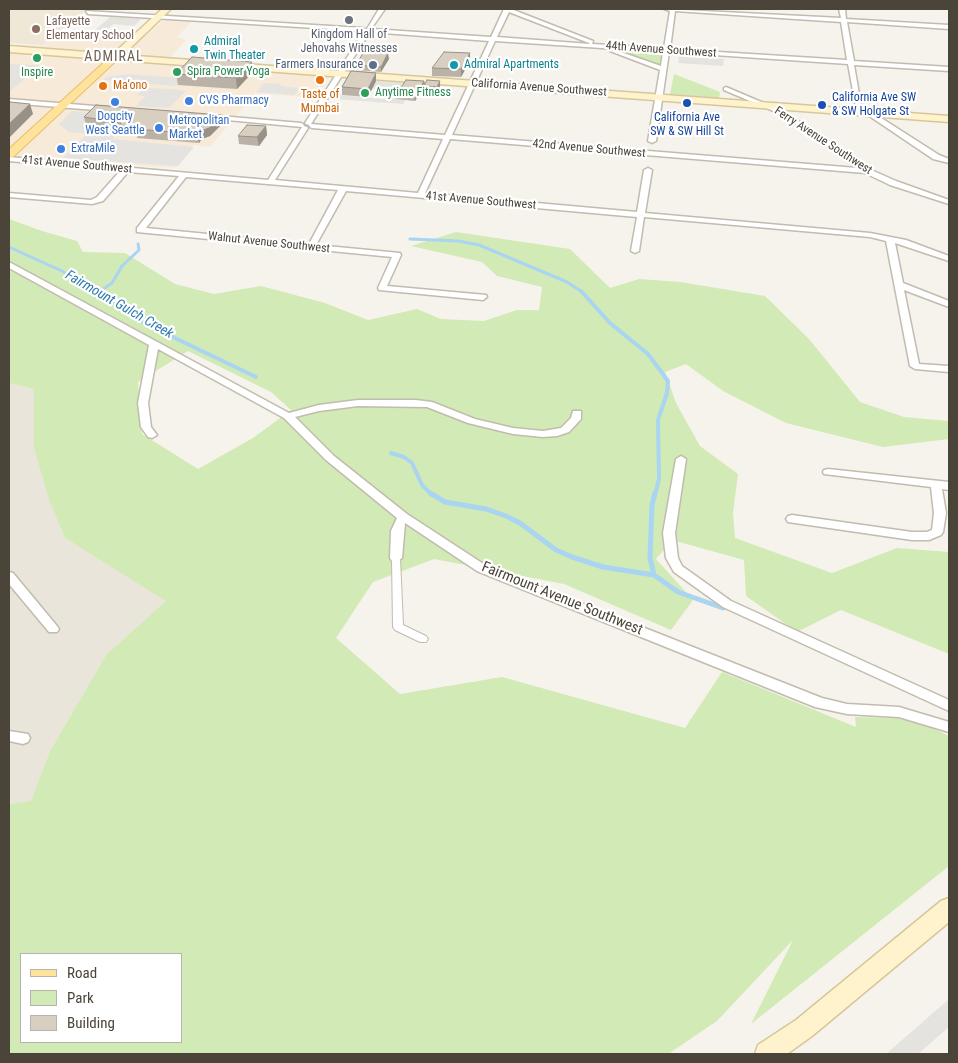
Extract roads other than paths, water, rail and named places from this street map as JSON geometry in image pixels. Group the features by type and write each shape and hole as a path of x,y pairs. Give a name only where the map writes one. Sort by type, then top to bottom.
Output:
{"main road":[{"path":"9,156 167,9"},
{"name":"California Avenue Southwest","path":"9,49 949,119"},
{"path":"767,1054 804,1028 949,908"}],"street":[{"path":"270,182 382,9"},
{"path":"420,196 507,9 663,68"},
{"path":"667,9 949,27"},
{"path":"652,142 673,9"},
{"path":"842,9 858,106 936,157 949,161"},
{"name":"44th Avenue Southwest","path":"88,12 949,70"},
{"name":"Ferry Avenue Southwest","path":"726,89 785,114 866,171 893,183 949,202"},
{"path":"9,101 119,110"},
{"name":"42nd Avenue Southwest","path":"203,117 866,171"},
{"name":"41st Avenue Southwest","path":"9,159 870,235 890,239 949,259"},
{"path":"9,195 87,203 96,201 100,199 126,169"},
{"path":"635,251 648,170"},
{"name":"Walnut Avenue Southwest","path":"184,175 140,230 397,255 382,288 483,297"},
{"path":"312,247 343,189"},
{"path":"890,239 915,366 949,369"},
{"name":"Fairmount Avenue Southwest","path":"9,265 288,416 330,458 403,517 481,568 820,703 847,709 899,712 949,727"},
{"path":"900,285 949,304"},
{"path":"152,435 146,427 143,403 154,344"},
{"path":"288,416 319,408 358,403 416,403 429,404 472,421 512,432 543,434 557,433 565,430 576,419 577,413"},
{"path":"681,459 669,533 672,558 678,569 727,604 949,706"},
{"path":"828,472 949,486"},
{"path":"792,520 929,536 937,532 940,513 936,485"},
{"path":"403,517 397,531 398,627 423,639"},
{"path":"9,576 53,630"},
{"path":"9,736 23,738"}],"waterway":[{"path":"410,239 458,241 479,245 567,282 582,292"},
{"path":"99,292 112,283 122,266 139,250 138,244"},
{"name":"Fairmount Gulch Creek","path":"9,247 62,271 96,292"},
{"name":"Fairmount Gulch Creek","path":"97,293 102,291"},
{"path":"582,292 610,323 648,354 668,381 667,393 658,420 659,479 655,495"},
{"name":"Fairmount Gulch Creek","path":"97,293 152,327 256,377"},
{"name":"Fairmount Gulch Creek","path":"391,453 404,457 412,463 422,485 430,493"},
{"name":"Fairmount Gulch Creek","path":"430,493 445,502 486,509 506,516 520,523 556,550 572,557 603,567 654,575"},
{"path":"654,575 650,558 652,505 655,493"},
{"name":"Fairmount Gulch Creek","path":"654,575 678,592 723,608"}],"place":[{"name":"Kingdom Hall of Jehovahs Witnesses","path":"349,20"},
{"name":"Lafayette Elementary School","path":"36,29"},
{"name":"Admiral Twin Theater","path":"194,49"},
{"name":"Inspire","path":"37,58"},
{"name":"Farmers Insurance","path":"373,65"},
{"name":"Admiral Apartments","path":"454,65"},
{"name":"Spira Power Yoga","path":"177,72"},
{"name":"Taste of Mumbai","path":"320,80"},
{"name":"Ma‘ono","path":"103,86"},
{"name":"Anytime Fitness","path":"365,93"},
{"name":"CVS Pharmacy","path":"189,101"},
{"name":"Dogcity West Seattle","path":"115,102"},
{"name":"California Ave SW & SW Hill St","path":"687,103"},
{"name":"California Ave SW & SW Holgate St","path":"822,105"},
{"name":"Metropolitan Market","path":"159,128"},
{"name":"ExtraMile","path":"61,149"}],"district":[{"name":"ADMIRAL","path":"114,57"}]}
